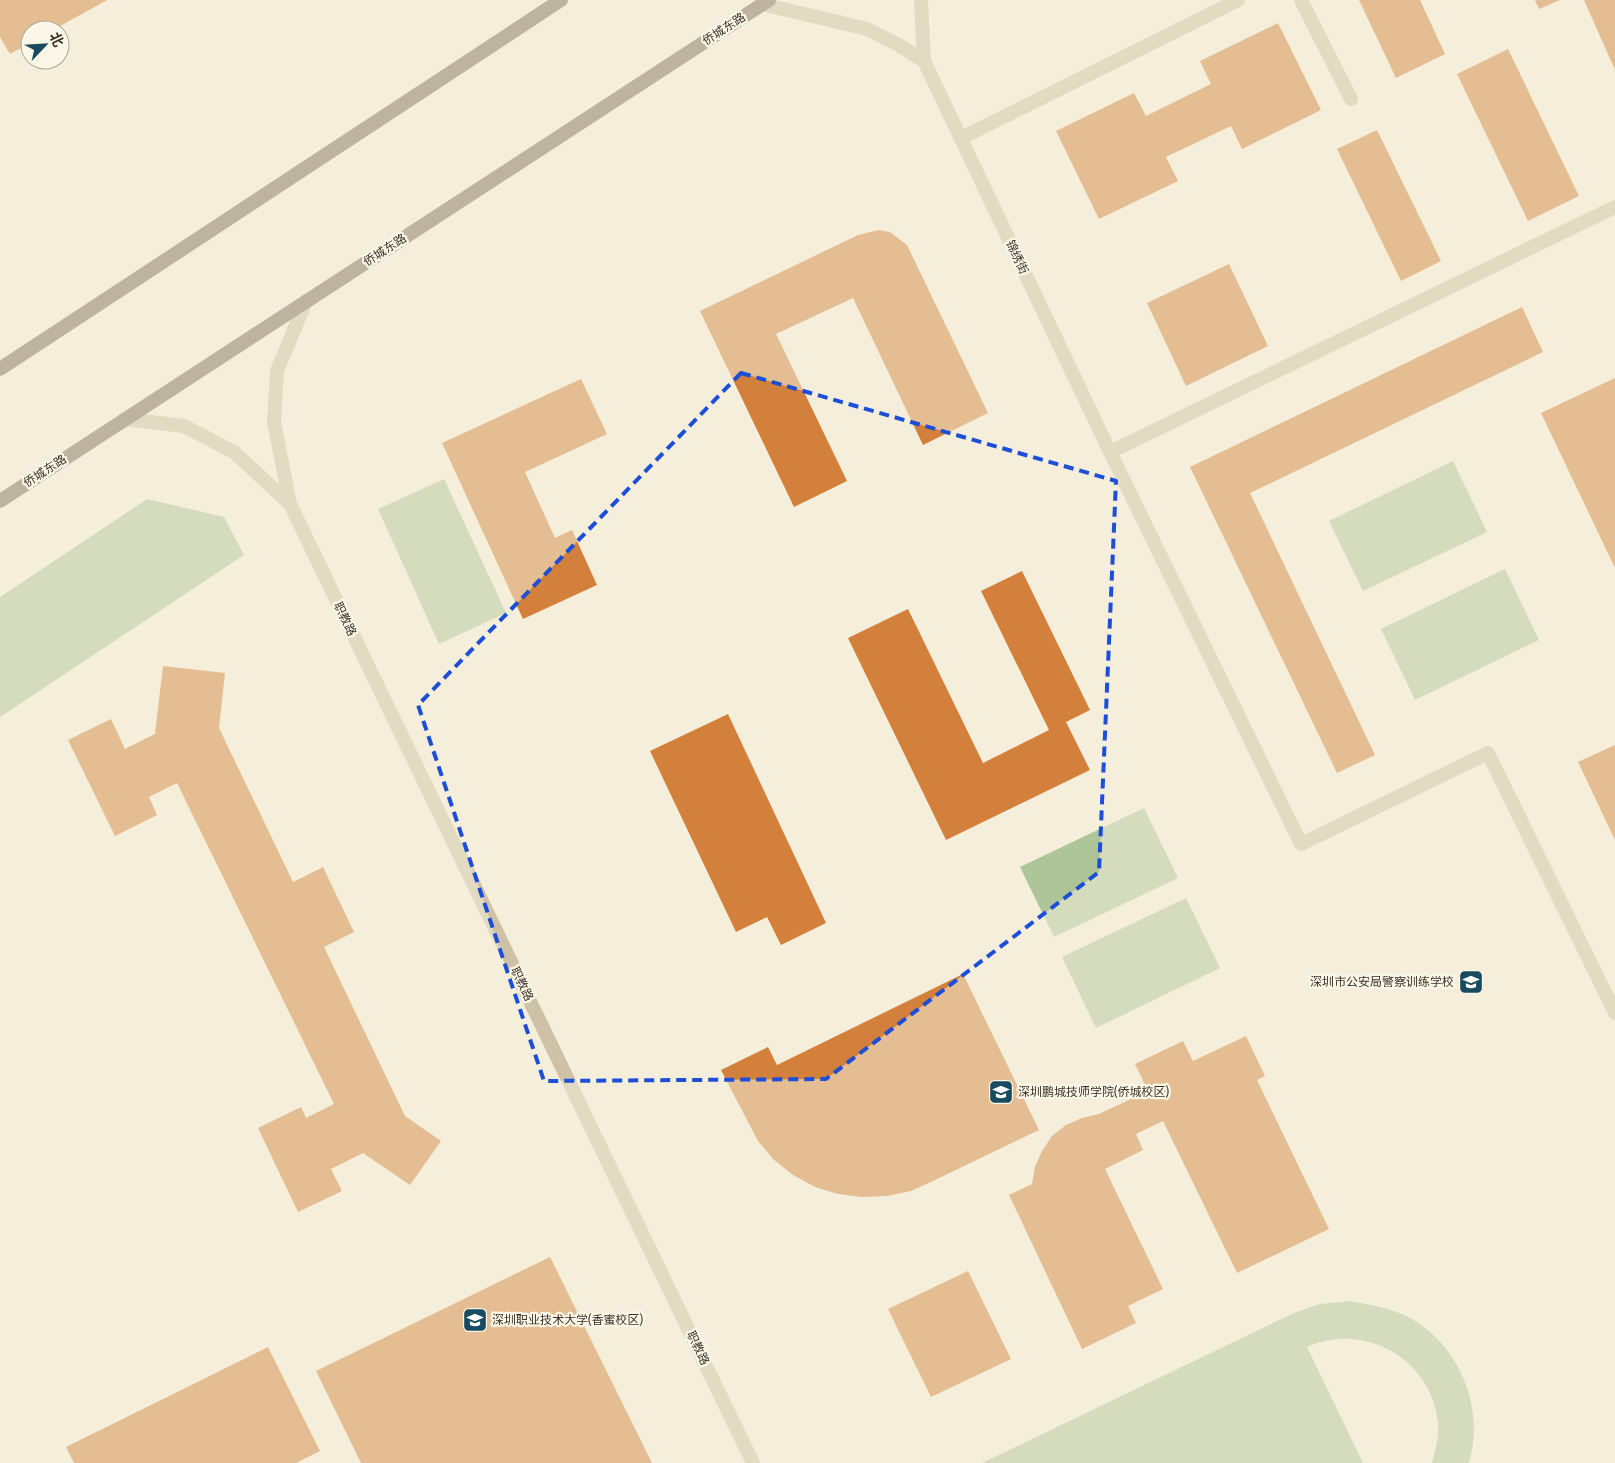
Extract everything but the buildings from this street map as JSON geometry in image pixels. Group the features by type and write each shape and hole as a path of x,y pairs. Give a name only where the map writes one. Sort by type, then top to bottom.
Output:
{"main road":[{"path":"0,369 561,0"},
{"name":"侨城东路","path":"0,500 766,2"}],"street":[{"name":"锦绣街","path":"921,0 924,61 1110,452 1300,844 1488,753 1615,1013"},
{"path":"960,138 1238,0"},
{"path":"1301,0 1351,99"},
{"path":"766,2 867,29 897,44 924,61"},
{"path":"1110,452 1615,207"},
{"name":"职教路","path":"306,301 277,371 274,422 290,504 754,1463"},
{"name":"职教路","path":"125,419 184,426 234,452 290,504"}],"highlighted area":[{"path":"741,373 1116,481 1099,872 826,1079 544,1081 418,705"}],"green space":[{"path":"1453,461 1487,532 1363,591 1329,521"},
{"path":"444,479 506,613 439,644 378,509"},
{"path":"147,499 224,517 244,555 0,717 0,597"},
{"path":"1505,569 1539,640 1415,700 1381,629"},
{"path":"1144,808 1178,878 1054,937 1020,867"},
{"path":"1186,898 1220,968 1096,1028 1062,957"},
{"path":"1351,1301 1381,1307 1410,1318 1428,1330 1443,1345 1455,1362 1471,1400 1474,1421 1469,1463 1432,1463 1437,1442 1438,1422 1433,1400 1423,1380 1409,1364 1392,1351 1372,1343 1351,1339 1329,1340 1307,1347 1363,1463 982,1463 1294,1313 1320,1304"}],"place":[{"name":"深圳市公安局警察训练学校","path":"1471,982"},
{"name":"深圳鹏城技师学院(侨城校区)","path":"1001,1092"},
{"name":"深圳职业技术大学(香蜜校区)","path":"475,1320"}]}
